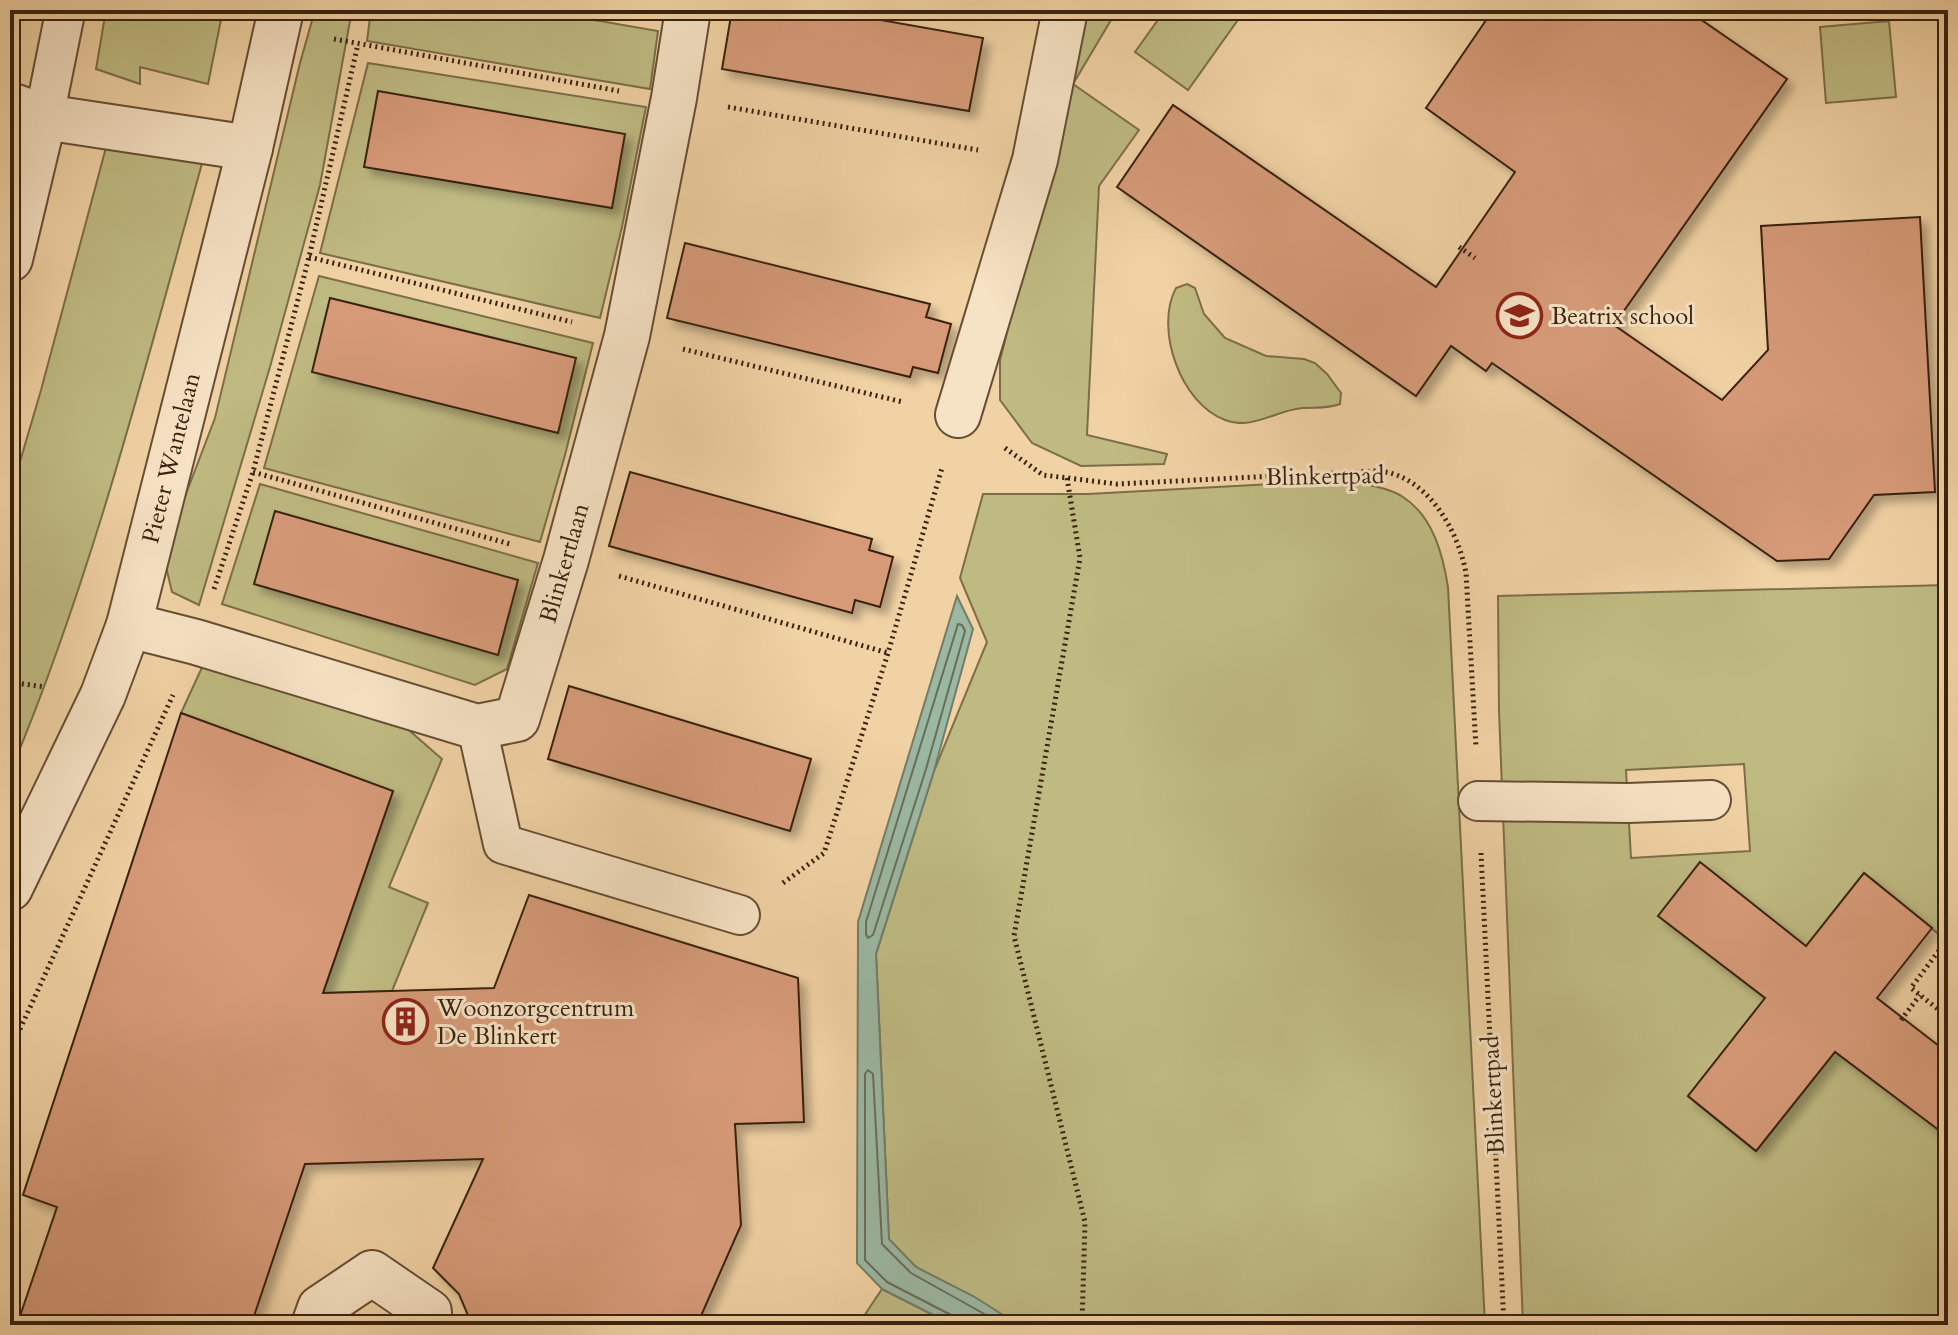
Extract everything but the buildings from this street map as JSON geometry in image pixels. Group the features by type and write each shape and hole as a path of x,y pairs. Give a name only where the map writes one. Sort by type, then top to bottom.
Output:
{"street":[{"name":"Pieter Wantelaan","path":"10,888 103,695 129,625 250,148 281,10"},
{"name":"Blinkertlaan","path":"129,625 196,642 477,727 517,719 566,560 627,336 674,98 688,10"},
{"path":"958,415 1035,160 1065,10"},
{"path":"10,259 27,111 250,148"},
{"path":"314,1325 320,1308 372,1273 429,1312 429,1325"}],"lane":[{"path":"27,111 65,13"},
{"path":"477,727 503,844 740,915"},
{"path":"1478,801 1711,800"}],"path":[{"path":"1938,10 1942,23 1948,108"},
{"path":"1459,247 1475,258"},
{"name":"Blinkertpad","path":"958,415 1043,475 1117,484 1388,471 1402,476 1433,503 1455,534 1462,552 1467,585 1504,1325"},
{"path":"740,915 824,853 888,653 958,415"},
{"path":"1067,478 1080,558 1014,936 1085,1222 1082,1325"},
{"path":"1946,941 1911,988 1948,1017"},
{"path":"1901,1020 1920,995"},
{"path":"1939,1010 1948,999"}],"shaded area":[{"path":"106,10 223,10 208,84 140,67 140,84 96,69"},
{"path":"315,10 352,10 320,185 199,605 172,592 163,554 215,418"},
{"path":"371,10 536,10 658,31 650,89 367,41"},
{"path":"1084,10 1117,10 1073,84 1139,130 1099,186 1087,435 1167,454 1164,464 1081,466 1032,443 1000,400 1000,360 1051,159"},
{"path":"1165,10 1245,10 1188,90 1135,52"},
{"path":"1889,21 1896,97 1826,103 1820,27"},
{"path":"368,63 646,107 600,318 320,253"},
{"path":"108,140 203,160 92,547 40,698 10,773 10,496"},
{"path":"319,276 593,343 540,542 264,468"},
{"path":"1187,284 1195,288 1204,314 1225,338 1266,356 1304,359 1315,363 1341,393 1340,404 1296,409 1244,423 1227,421 1209,411 1184,382 1170,344 1170,305 1176,288"},
{"path":"1348,480 1390,491 1413,505 1435,537 1448,587 1485,1325 1013,1325 916,1267 889,1240 876,954 934,771 987,642 960,578 983,494 1088,494"},
{"path":"260,484 538,563 507,669 475,685 222,604"},
{"path":"1948,585 1948,942 1864,873 1688,1096 1756,1151 1842,1043 1948,1130 1948,1325 1523,1325 1499,711 1498,596","holes":["1744,764 1750,851 1631,858 1626,770"]},
{"path":"204,663 403,725 442,759 389,887 428,903 392,991 323,993 393,791 181,713"},
{"path":"882,1289 953,1325 858,1325"}],"water":[{"path":"957,596 973,629 934,771 876,954 889,1239 916,1267 973,1296 1019,1325 953,1325 882,1289 857,1263 858,922"}],"place":[{"name":"Beatrix school","path":"1520,316"},
{"name":"Woonzorgcentrum De Blinkert","path":"406,1022"}]}
